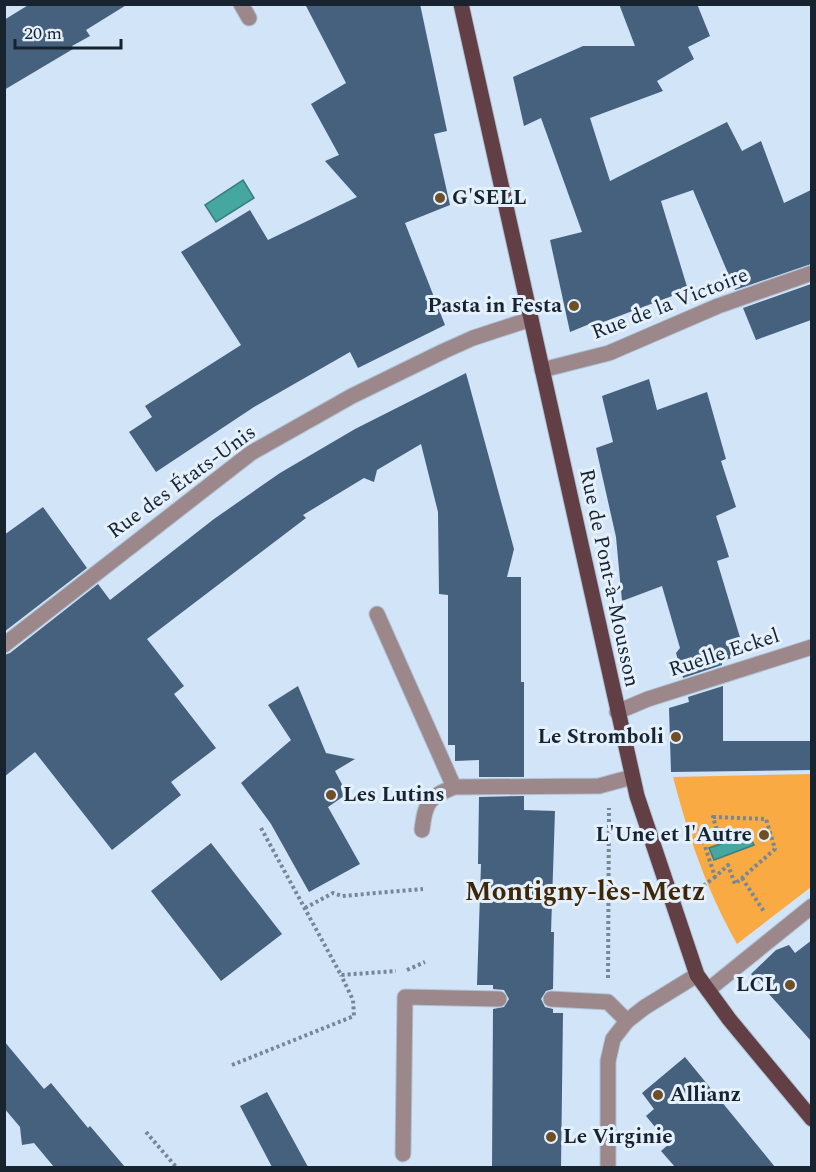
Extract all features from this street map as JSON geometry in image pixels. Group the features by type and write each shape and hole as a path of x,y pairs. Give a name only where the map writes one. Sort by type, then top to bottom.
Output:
{"main road":[{"name":"Rue de Pont-à-Mousson","path":"461,4 636,796 697,975 812,1119"}],"street":[{"path":"241,4 249,18"},
{"name":"Rue de la Victoire","path":"542,370 609,353 718,306 812,273"},
{"name":"Rue des États-Unis","path":"4,645 251,453 352,396 444,351 473,338 531,319"},
{"path":"378,614 454,787"},
{"name":"Ruelle Eckel","path":"617,712 648,699 812,647"},
{"path":"422,830 428,802 436,794 454,787 599,786 633,777"},
{"path":"708,990 812,906"},
{"path":"608,1167 608,1061 613,1039 627,1021 645,1007 697,975"},
{"path":"404,1154 405,997 499,999"},
{"path":"551,999 608,1002 627,1021"}],"path":[{"path":"599,786 610,811 608,1002"},
{"path":"713,817 766,819 775,849 742,878 735,884 728,865 715,877 700,831 719,837 713,817"},
{"path":"232,1065 354,1016 353,1000 341,975 261,828"},
{"path":"742,878 778,933"},
{"path":"305,908 333,893 342,896 423,889"},
{"path":"341,975 406,971"},
{"path":"146,1131 177,1167"}],"shaded area":[{"path":"243,180 254,198 216,222 205,205"},
{"path":"811,774 811,887 737,944 699,863 673,777"},
{"path":"749,834 754,845 714,860 709,848"}],"building":[{"path":"30,4 128,4 86,30 90,36 72,46 73,49 4,90 4,20"},
{"path":"305,4 420,4 447,131 434,134 450,205 405,223 445,325 358,368 350,352 254,407 156,472 129,432 152,417 145,406 241,345 181,252 250,210 268,240 357,197 325,161 339,155 311,104 346,83"},
{"path":"619,4 697,4 710,36 688,47 694,59 657,81 663,91 590,118 610,181 727,122 742,151 761,141 784,203 811,190 811,264 735,290 693,190 661,201 688,290 598,324 597,321 570,332 550,240 582,232 541,118 524,126 513,77 583,46 635,46"},
{"path":"811,284 811,320 756,340 743,308"},
{"path":"466,373 514,549 507,577 521,577 524,777 479,777 479,760 455,761 455,745 448,745 448,595 439,594 438,512 421,444 377,470 374,482 364,478 303,515 306,518 147,639 184,686 174,694 216,748 171,782 181,795 112,850 35,752 4,777 4,655 10,653 98,584 110,600 214,519 280,473 355,429"},
{"path":"649,379 657,410 707,392 726,459 721,461 736,507 716,516 729,557 717,561 745,654 722,661 722,665 683,678 676,653 680,648 662,586 622,601 616,537 596,448 613,442 602,396"},
{"path":"43,507 87,568 4,632 4,535"},
{"path":"298,686 326,753 355,759 335,771 344,788 341,789 344,796 328,807 360,864 309,892 271,824 241,783 291,740 268,705"},
{"path":"723,686 723,741 812,741 812,770 671,772 669,708 689,702 688,697"},
{"path":"524,796 524,810 555,811 551,932 554,932 553,989 546,991 541,999 545,1007 553,1009 553,1013 563,1013 561,1167 492,1167 493,1009 504,1007 509,999 504,990 493,989 493,985 477,985 481,864 478,864 479,797"},
{"path":"211,843 282,934 221,981 151,891"},
{"path":"812,940 812,1042 751,974 776,950 789,945 795,953"},
{"path":"4,1041 44,1089 51,1083 88,1128 90,1126 125,1167 54,1167 34,1143 22,1145 20,1127 4,1108"},
{"path":"685,1057 775,1167 675,1167 661,1151 669,1144 646,1116 654,1109 642,1093"},
{"path":"267,1092 308,1167 272,1167 240,1106"}],"place":[{"name":"G'SELL","path":"440,198"},
{"name":"Pasta in Festa","path":"574,306"},
{"name":"Le Stromboli","path":"676,737"},
{"name":"Les Lutins","path":"331,795"},
{"name":"L'Une et l'Autre","path":"764,835"},
{"name":"LCL","path":"790,985"},
{"name":"Allianz","path":"658,1095"},
{"name":"Le Virginie","path":"551,1137"}],"district":[{"name":"Montigny-lès-Metz","path":"585,892"}]}
